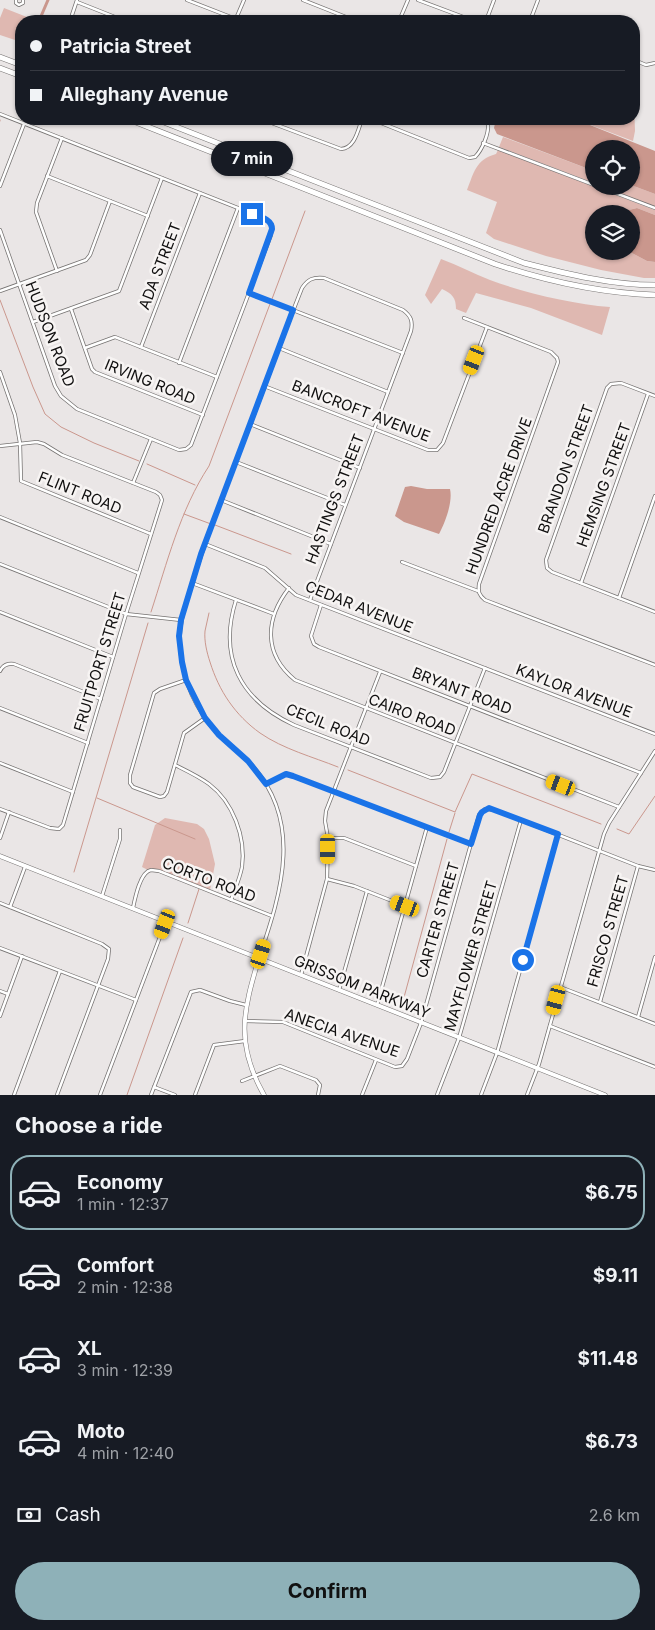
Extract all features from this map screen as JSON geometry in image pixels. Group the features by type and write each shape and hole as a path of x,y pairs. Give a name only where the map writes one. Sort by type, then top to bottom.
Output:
{"highway":[{"path":"0,57 15,63"},
{"path":"0,68 15,74"},
{"path":"143,125 495,264 574,287 627,294 655,295"},
{"path":"171,125 524,264 605,281 655,285"}],"main road":[{"name":"GRISSOM PARKWAY","path":"0,856 604,1095"},
{"path":"259,958 250,984 244,1021 248,1059 264,1095"}],"street":[{"path":"16,0 16,3 19,5 23,3 23,0"},
{"path":"187,0 224,15"},
{"path":"238,15 244,0"},
{"path":"303,0 341,15"},
{"path":"402,15 408,0"},
{"path":"418,0 458,15"},
{"path":"488,15 494,0"},
{"path":"532,15 538,0"},
{"path":"72,15 77,1 111,15"},
{"path":"640,62 646,65 655,63"},
{"path":"0,114 15,120"},
{"path":"0,186 24,125"},
{"path":"27,125 266,219 272,225 271,235 202,415"},
{"path":"276,125 337,149 346,149 353,143 360,125"},
{"path":"386,125 469,158 475,158 479,154 488,125"},
{"path":"57,271 36,212 36,204 62,138"},
{"path":"483,143 585,182"},
{"path":"47,176 148,216"},
{"path":"33,322 119,291 162,178"},
{"name":"ADA STREET","path":"141,347 200,194"},
{"path":"620,195 655,208"},
{"path":"0,291 86,260 90,255 110,201"},
{"path":"179,363 238,208"},
{"name":"HUDSON ROAD","path":"0,230 55,386 68,403 77,409 179,450 186,449 191,445 202,415"},
{"name":"HASTINGS STREET","path":"293,310 302,288 309,279 315,277 324,278 403,310 413,322 412,331 310,600"},
{"path":"249,293 403,354"},
{"name":"IRVING ROAD","path":"71,309 92,369 95,372 202,415"},
{"path":"259,958 282,880 285,845 282,827 266,784 248,761 219,735 205,718 186,680 179,636 181,620 205,544 293,310"},
{"path":"464,318 486,327"},
{"name":"BANCROFT AVENUE","path":"264,386 374,430 428,450 436,450 440,448 486,327"},
{"name":"HUNDRED ACRE DRIVE","path":"486,327 551,352 558,362 478,591 485,600 654,665"},
{"path":"85,348 115,337 217,378"},
{"path":"279,348 388,392"},
{"name":"FLINT ROAD","path":"0,372 14,415 20,443 21,481 151,534"},
{"name":"BRANDON STREET","path":"581,583 552,572 547,568 546,560 607,388 615,382 648,394"},
{"path":"648,394 655,396"},
{"name":"HEMSING STREET","path":"581,583 648,394"},
{"path":"250,424 360,468"},
{"path":"0,446 37,442 134,483 151,439"},
{"path":"236,462 345,505"},
{"name":"FRUITPORT STREET","path":"10,812 50,828 59,829 63,825 138,573 161,506 162,500 160,495 134,483"},
{"path":"619,598 655,496"},
{"path":"221,500 331,544"},
{"path":"0,517 138,573"},
{"name":"CEDAR AVENUE","path":"205,544 264,568 296,595 485,668"},
{"path":"402,562 478,591"},
{"path":"0,564 126,614 181,620"},
{"path":"192,583 274,614"},
{"path":"581,583 655,612"},
{"name":"CAIRO ROAD","path":"289,588 280,599 271,627 272,649 286,673 305,685 619,807"},
{"name":"CECIL ROAD","path":"236,600 232,615 231,650 240,679 248,692 260,705 277,717 431,778 440,777 444,772 455,744"},
{"name":"BRYANT ROAD","path":"322,605 312,630 311,636 314,644 380,672 641,773"},
{"path":"0,612 113,657"},
{"path":"0,671 4,665 14,664 101,699"},
{"path":"455,744 485,668"},
{"name":"KAYLOR AVENUE","path":"485,668 655,734"},
{"path":"301,975 327,879 328,838 325,821 326,811 380,672"},
{"path":"186,680 154,693 130,775 130,783 133,787 160,797 164,796 167,792 184,733 205,718"},
{"path":"0,708 88,743"},
{"path":"527,1095 550,1026 606,828 655,751"},
{"path":"0,763 73,792"},
{"path":"175,765 211,786 225,800 233,814 240,837 242,866 231,900"},
{"path":"266,784 286,774 471,844"},
{"path":"0,809 10,812 0,838"},
{"name":"CARTER STREET","path":"402,1066 407,1059 421,1023 480,815 485,809 495,810 520,820"},
{"path":"520,820 638,866 655,870"},
{"name":"MAYFLOWER STREET","path":"436,1095 459,1038 520,820"},
{"path":"377,1005 427,827"},
{"path":"102,896 120,839 120,830"},
{"path":"481,1095 497,1053 558,834"},
{"path":"328,838 344,838 416,866"},
{"name":"FRISCO STREET","path":"600,1002 638,866"},
{"path":"10,907 25,867"},
{"name":"CORTO ROAD","path":"132,908 142,878 145,873 151,870 159,871 272,916"},
{"path":"327,879 341,881 405,906"},
{"path":"339,990 367,891"},
{"path":"0,903 106,946 109,950 98,986 58,1095"},
{"path":"100,1095 166,921"},
{"path":"0,948 136,1000"},
{"path":"0,1016 22,956"},
{"path":"638,1017 655,957"},
{"path":"14,1095 60,971"},
{"path":"560,987 655,1024"},
{"path":"151,1095 191,992 200,990 246,1005"},
{"path":"0,991 8,994"},
{"name":"ANECIA AVENUE","path":"244,1021 283,1022 376,1060 395,1067 402,1066"},
{"path":"550,1026 655,1067"},
{"path":"195,1095 214,1045 245,1041"},
{"path":"362,1095 376,1060"},
{"path":"242,1081 274,1067 285,1067 316,1080 320,1085 318,1095"},
{"path":"154,1087 175,1095"}],"shaded area":[{"path":"4,8 22,15 15,15 15,40 0,35 0,18"},
{"path":"495,125 590,125 628,140 585,140 585,168 497,134"},
{"path":"591,125 635,125 633,140 630,140"},
{"path":"503,137 585,168 585,180 499,147"},
{"path":"640,145 655,151 655,194 640,188"},
{"path":"498,150 585,183 585,195 616,195 655,210 655,215 640,209 640,205 585,205 585,260 640,260 640,257 655,262 655,278 644,278 601,270 546,256 494,239 486,233 497,202 467,190 479,164 496,154"},
{"path":"640,188 655,194 655,207 624,195 640,195"},
{"path":"640,209 655,215 655,262 640,257"},
{"path":"441,259 490,280 518,289 565,301 610,307 602,335 531,308 476,293 466,313 456,309 453,296 442,289 431,304 425,295"},
{"path":"411,486 427,489 450,489 449,506 439,534 404,522 395,516 405,487"},
{"path":"165,818 197,824 204,829 209,839 215,864 210,890 160,870 148,870 142,867 155,825"}],"waterway":[{"path":"42,15 48,0"},
{"path":"272,299 305,211"},
{"path":"0,300 45,414 61,427 139,461"},
{"path":"151,612 182,519 209,466 270,304"},
{"path":"147,464 195,485"},
{"path":"184,514 211,524"},
{"path":"215,525 291,554"},
{"path":"209,613 205,629 205,643 218,683 229,702 251,726 269,739 338,767"},
{"path":"74,872 148,623"},
{"path":"348,770 455,812 472,774 601,824"},
{"path":"617,829 629,834 655,796"},
{"path":"97,798 195,839"},
{"path":"449,832 455,813"},
{"path":"403,1001 447,839"},
{"path":"188,923 199,889"},
{"path":"127,1095 183,938"}],"route":[{"path":"252,214 270,222 272,229 249,293 293,310 201,554 181,620 180,650 186,680 205,718 219,735 248,761 266,784 286,774 293,776 471,844 480,815 485,809 489,808 558,834 523,960"}]}
